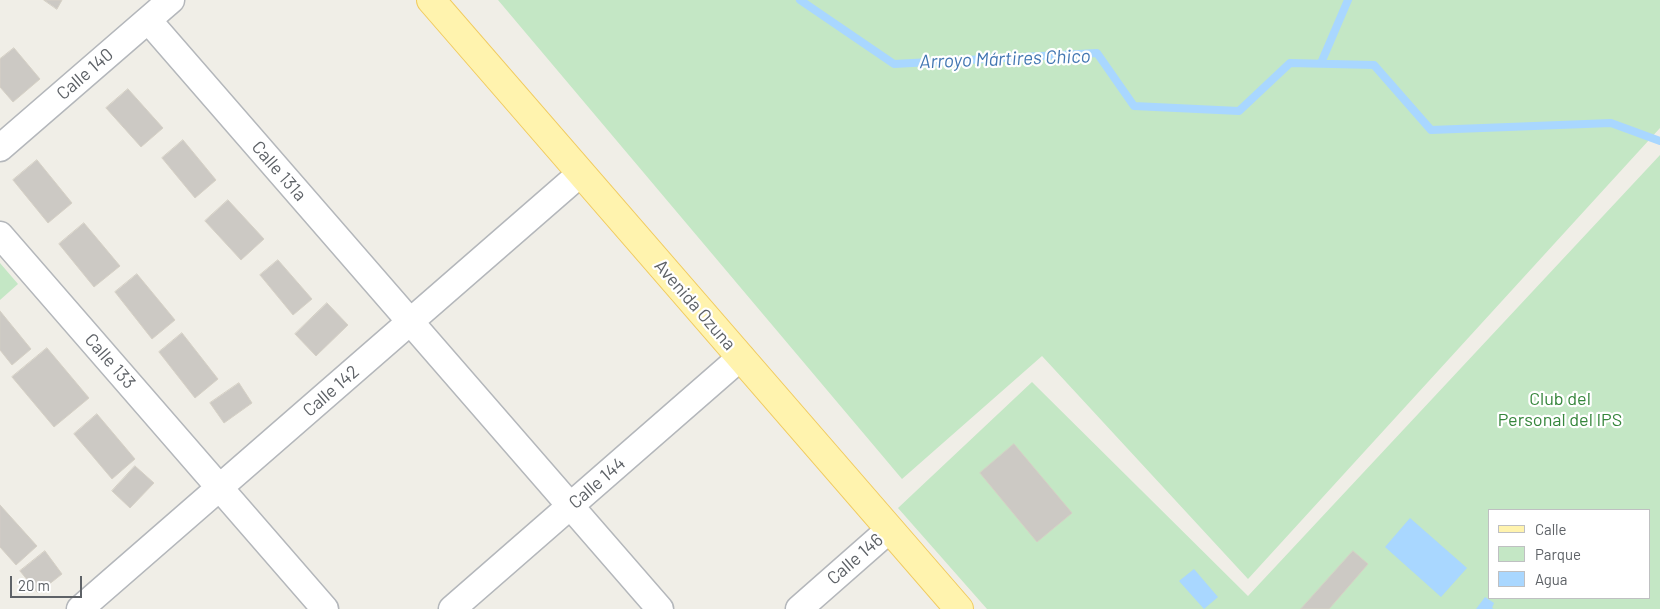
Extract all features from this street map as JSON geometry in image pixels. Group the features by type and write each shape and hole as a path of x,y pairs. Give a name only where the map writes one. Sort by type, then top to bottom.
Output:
{"main road":[{"name":"Avenida Ozuna","path":"431,0 959,609"}],"street":[{"name":"Calle 140","path":"0,148 171,0"},
{"name":"Calle 131a","path":"148,20 660,609"},
{"name":"Calle 142","path":"80,609 581,173"},
{"name":"Calle 133","path":"0,234 325,609"},
{"name":"Calle 144","path":"452,609 741,358"},
{"name":"Calle 146","path":"799,609 890,529"}],"green space":[{"path":"498,0 1660,0 1660,128 1248,579 1042,356 902,479"},
{"name":"Club del Personal del IPS","path":"1660,155 1660,609 987,609 898,508 1032,382 1248,596"},
{"path":"0,263 18,284 0,300"}],"water":[{"path":"1410,518 1467,568 1441,597 1385,547"},
{"path":"1194,569 1218,597 1204,609 1179,581"},
{"path":"1485,597 1494,603 1492,608 1494,609 1476,609"}],"building":[{"path":"44,0 62,0 57,9"},
{"path":"14,48 40,79 13,102 0,87 0,59"},
{"path":"128,89 163,128 141,147 106,108"},
{"path":"183,140 216,180 195,198 162,158"},
{"path":"37,160 72,203 48,223 13,180"},
{"path":"228,200 264,239 241,260 205,221"},
{"path":"84,223 120,266 94,287 59,244"},
{"path":"278,260 312,299 293,315 260,275"},
{"path":"137,274 175,320 152,339 115,292"},
{"path":"327,303 348,325 316,356 295,334"},
{"path":"0,311 31,349 12,365 0,350"},
{"path":"182,333 218,379 195,398 159,352"},
{"path":"47,348 89,398 54,427 12,377"},
{"path":"239,383 252,403 224,423 210,403"},
{"path":"97,414 135,459 112,479 74,434"},
{"path":"1014,444 1072,513 1037,542 980,473"},
{"path":"135,466 154,483 130,508 112,491"},
{"path":"0,505 37,546 16,565 0,547"},
{"path":"45,551 62,574 38,593 20,571"},
{"path":"1353,551 1368,564 1329,609 1301,609"}],"waterway":[{"name":"Arroyo Mártires Chico","path":"800,0 894,64 1097,53 1134,106 1239,111 1290,63 1374,65 1431,130 1611,123 1660,141"},
{"path":"1321,63 1348,0"}]}
